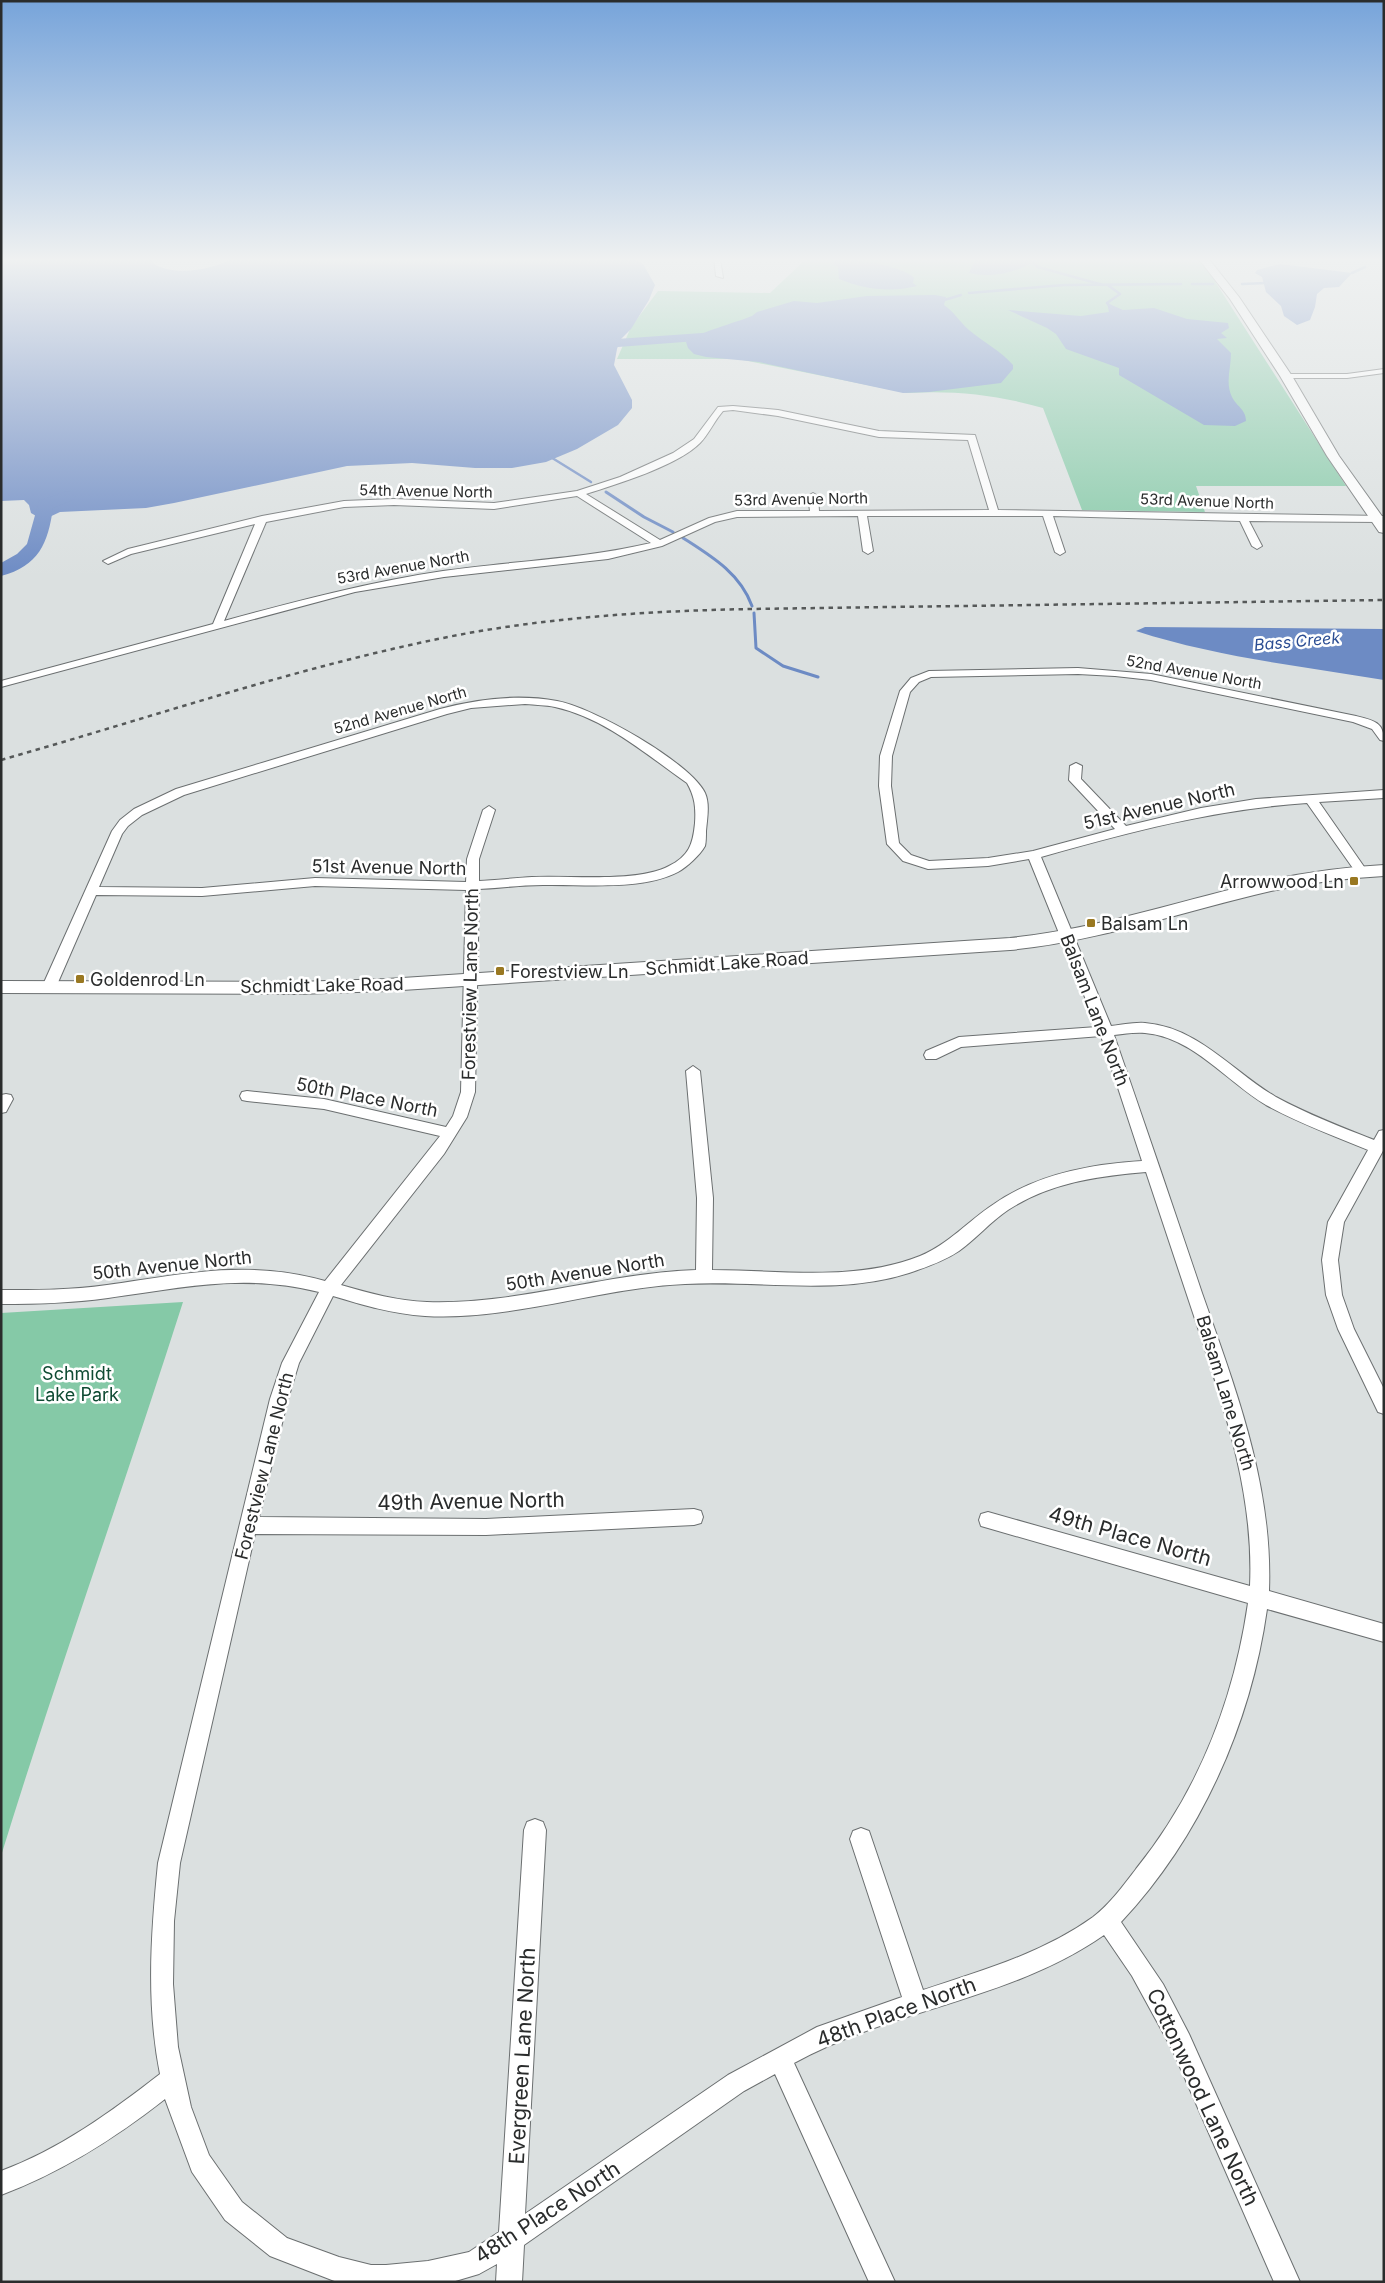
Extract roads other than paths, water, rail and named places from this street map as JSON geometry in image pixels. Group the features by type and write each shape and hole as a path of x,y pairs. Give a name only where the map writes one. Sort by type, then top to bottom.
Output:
{"street":[{"path":"1278,365 1329,449 1382,522"},
{"path":"1286,376 1347,376 1384,371"},
{"name":"54th Avenue North","path":"108,561 128,552 262,519 344,504 394,502 494,506 579,493 616,482 676,455 697,441 714,415 722,409 733,408 778,413 879,434 918,437 972,437 994,513"},
{"path":"579,493 659,544"},
{"path":"813,496 815,513"},
{"name":"53rd Avenue North","path":"1,684 320,598 398,581 490,568 579,561 659,544 724,516 755,513 1047,513 1382,522"},
{"path":"862,513 868,551"},
{"path":"1047,513 1060,552"},
{"path":"1243,518 1257,546"},
{"path":"217,626 262,519"},
{"name":"52nd Avenue North","path":"944,866 919,863 907,858 893,844 884,786 886,756 905,691 915,680 929,674 942,672 1078,671 1151,677 1356,719 1376,727 1384,738"},
{"name":"52nd Avenue North","path":"49,987 116,834 124,823 138,812 180,792 444,711 480,704 525,701 556,704 580,710 618,729 692,781 700,795 701,834 699,845 683,863"},
{"path":"1076,766 1075,780 1123,830"},
{"name":"51st Avenue North","path":"944,866 1034,854 1123,830 1201,812 1256,803 1384,794"},
{"path":"1310,798 1361,871"},
{"name":"Forestview Lane North","path":"171,2080 163,2003 161,1955 163,1909 169,1863 279,1399 291,1363 330,1287 439,1150 460,1117 468,1092 473,859 489,810"},
{"name":"Balsam Lane North","path":"1034,854 1106,1031 1234,1411 1251,1472 1258,1537 1259,1596 1246,1670 1230,1721 1207,1773 1180,1824 1148,1872 1106,1920"},
{"name":"51st Avenue North","path":"91,891 202,892 315,882 472,886 532,881 641,878 672,870 683,863"},
{"name":"Schmidt Lake Road","path":"1,987 297,988 471,979 984,946 1067,936 1276,883 1361,871 1384,870"},
{"path":"931,1055 958,1042 1145,1028 1162,1031 1192,1042 1242,1082 1270,1100 1300,1115 1380,1141 1336,1222 1330,1260 1334,1294 1343,1320 1384,1407"},
{"path":"693,1071 705,1198 704,1277"},
{"name":"50th Place North","path":"247,1096 324,1104 449,1133"},
{"name":"50th Avenue North","path":"1,1297 86,1294 225,1276 255,1274 284,1277 330,1287 357,1298 388,1306 426,1309 469,1309 651,1279 704,1277 831,1278 874,1275 914,1264 951,1248 1002,1206 1029,1191 1060,1178 1096,1171 1153,1166"},
{"name":"49th Avenue North","path":"248,1525 486,1527 694,1517"},
{"name":"49th Place North","path":"988,1520 1259,1596"},
{"path":"1259,1596 1384,1633"},
{"name":"Evergreen Lane North","path":"509,2282 535,1830"},
{"path":"861,1839 916,2004"},
{"name":"48th Place North","path":"171,2080 186,2132 210,2184 244,2224 281,2249 326,2267 375,2278 427,2274 479,2261 736,2083 825,2035 1004,1973 1053,1952 1106,1920"},
{"name":"Cottonwood Lane North","path":"1106,1920 1130,1951 1157,1993 1178,2033 1287,2282"},
{"path":"780,2059 882,2282"},
{"path":"1,2183 73,2151 130,2113 171,2080"}],"water":[{"path":"1,365 614,365 632,400 632,408 618,425 577,449 546,462 512,468 475,468 412,463 347,466 146,508 60,512 43,520 31,513 29,505 24,500 1,501"},
{"path":"771,365 1013,365 1013,369 1001,383 929,392 903,393"},
{"path":"1109,365 1230,365 1230,391 1234,400 1243,411 1246,421 1235,426 1204,425 1119,375 1119,368"},
{"path":"1145,627 1384,629 1384,680 1197,648 1136,631"}],"waterway":[{"name":"Bass Creek","path":"549,456 591,482"},
{"name":"Bass Creek","path":"606,492 644,517 673,532"},
{"path":"1,570 23,558 35,545 39,538 45,505 67,496"},
{"name":"Bass Creek","path":"683,538 724,566 740,584 752,606"},
{"name":"Bass Creek","path":"754,613 756,648 783,666 818,677"}],"railway":[{"path":"1,760 285,676 343,661 458,635 566,619 639,613 749,609 1384,600"}],"place":[{"name":"Arrowwood Ln","path":"1354,881"},
{"name":"Balsam Ln","path":"1091,923"},
{"name":"Forestview Ln","path":"500,971"},
{"name":"Goldenrod Ln","path":"80,979"}],"park label":[{"name":"Schmidt Lake Park","path":"77,1384"}]}
